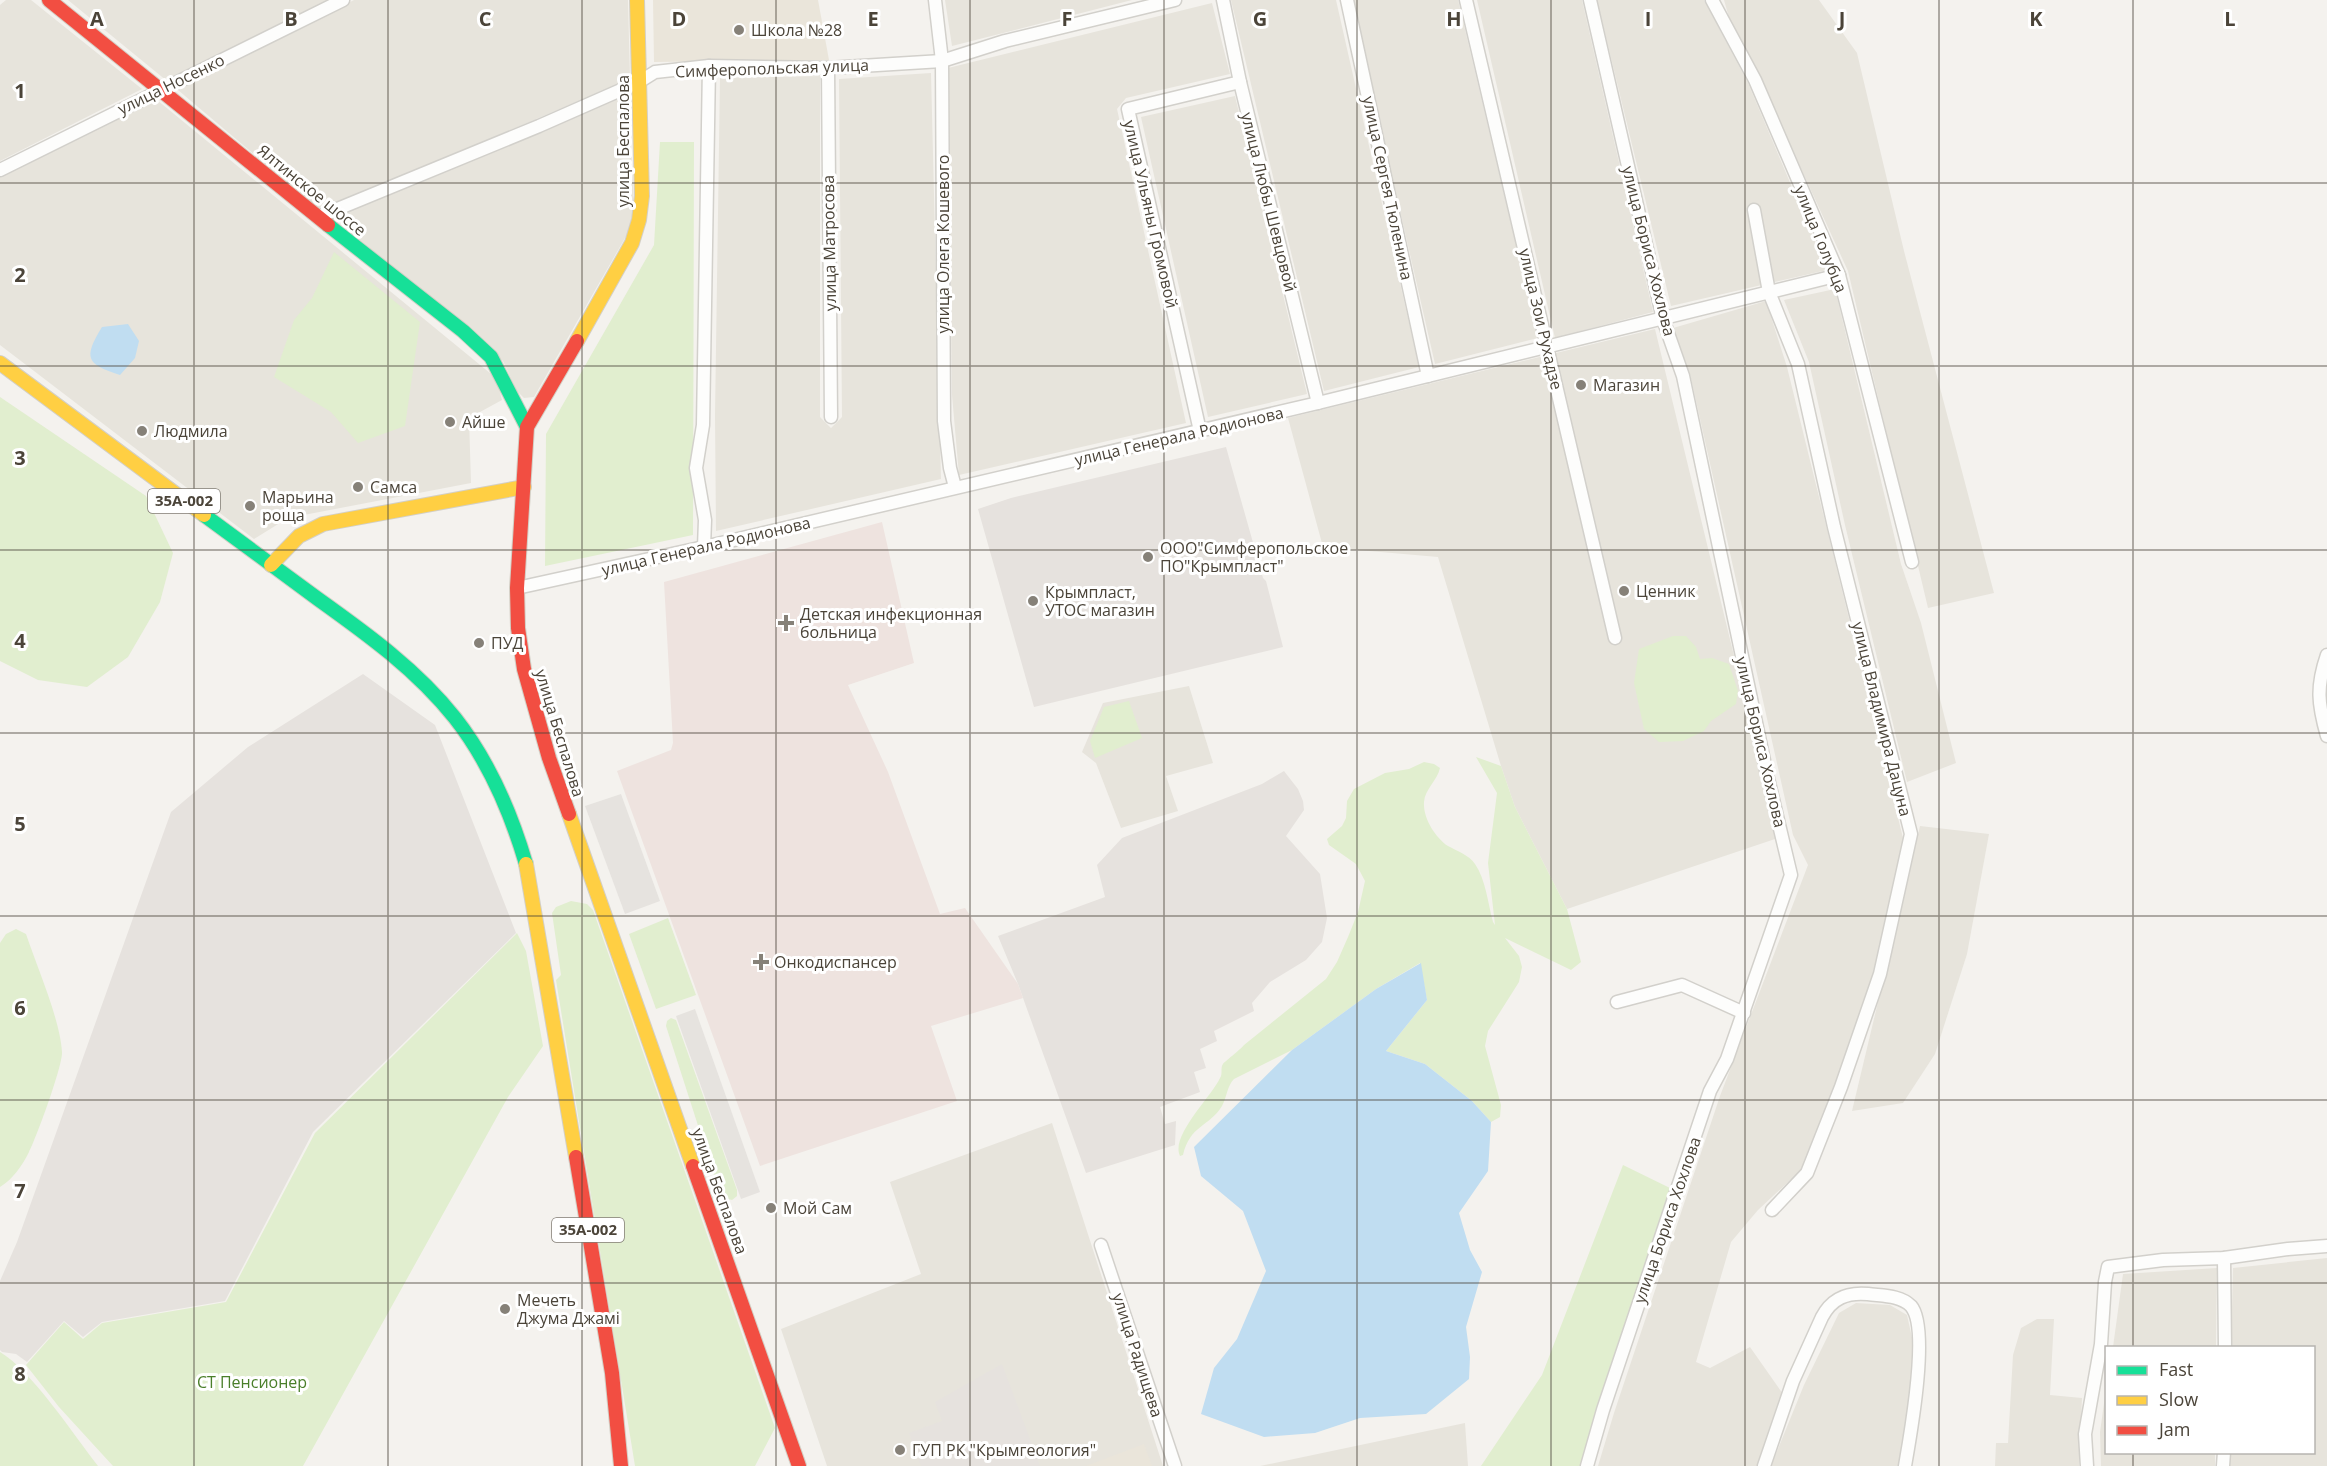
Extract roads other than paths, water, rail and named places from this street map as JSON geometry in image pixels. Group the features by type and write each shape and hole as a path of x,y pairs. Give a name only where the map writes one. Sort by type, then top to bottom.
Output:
{"main road":[{"name":"Ялтинское шоссе","path":"49,0 477,344 491,357 527,427"},
{"name":"улица Беспалова","path":"637,0 642,196 639,220 632,243 527,427 517,588 518,628 524,669 549,758 799,1466"},
{"name":"35А-002","path":"0,363 76,424 384,648 433,692 457,720 474,746 512,821 531,883 612,1373 623,1466"},
{"path":"512,397 528,406 541,403"},
{"path":"271,565 299,536 323,524 524,488"}],"street":[{"name":"улица Носенко","path":"0,170 343,0"},
{"name":"улица Олега Кошевого","path":"935,0 942,61 944,421 950,468 955,487"},
{"name":"Симферопольская улица","path":"318,217 528,131 639,82 655,72 709,66 828,68 942,61 1005,41 1175,0"},
{"name":"улица Любы Шевцовой","path":"1223,0 1240,82 1318,403"},
{"name":"улица Сергея Тюленина","path":"1347,0 1428,376"},
{"name":"улица Зои Рухадзе","path":"1466,0 1615,639"},
{"name":"улица Бориса Хохлова","path":"1587,1466 1603,1410 1710,1091 1727,1059 1791,875 1683,376 1663,320 1590,0"},
{"name":"улица Голубца","path":"1712,0 1755,80 1839,275 1912,562"},
{"path":"704,547 705,520 696,468 703,424 709,66"},
{"name":"улица Матросова","path":"828,68 831,417"},
{"name":"улица Ульяны Громовой","path":"1200,431 1128,109 1240,82"},
{"name":"улица Владимира Дацуна","path":"1754,210 1769,292 1798,364 1834,527 1911,834 1880,974 1841,1087 1807,1173 1772,1210"},
{"name":"улица Генерала Родионова","path":"517,588 704,547 1200,431 1663,320 1839,275"},
{"path":"2327,655 2318,692 2319,706 2327,736"},
{"path":"1617,1002 1682,985 1744,1013"},
{"name":"улица Радищева","path":"1101,1245 1175,1466"},
{"path":"2087,1466 2085,1434 2101,1344 2108,1268 2163,1260 2224,1258 2327,1246"},
{"path":"2224,1258 2225,1346"},
{"path":"1764,1466 1793,1381 1822,1317 1835,1300 1858,1293 1905,1301 1913,1309 1917,1323 1916,1401 1905,1466"}],"water":[{"path":"128,324 139,341 135,358 120,375 94,363 90,353 102,327"},
{"path":"1421,963 1427,1000 1386,1051 1425,1064 1472,1101 1491,1122 1488,1171 1459,1213 1470,1250 1482,1272 1466,1327 1470,1357 1469,1379 1426,1414 1360,1418 1315,1433 1264,1437 1201,1414 1214,1368 1237,1339 1266,1271 1243,1211 1201,1176 1194,1147 1292,1050 1376,989"}],"place":[{"name":"Школа №28","path":"739,30"},
{"name":"Магазин","path":"1581,385"},
{"name":"Айше","path":"450,422"},
{"name":"Людмила","path":"142,431"},
{"name":"Самса","path":"358,487"},
{"name":"Марьина роща","path":"250,506"},
{"name":"ООО\"Симферопольское ПО\"Крымпласт\"","path":"1148,557"},
{"name":"Ценник","path":"1624,591"},
{"name":"Крымпласт, УТОС магазин","path":"1033,601"},
{"name":"Детская инфекционная больница","path":"786,623"},
{"name":"ПУД","path":"479,643"},
{"name":"Онкодиспансер","path":"761,962"},
{"name":"Мой Сам","path":"771,1208"},
{"name":"Мечеть Джума Джамі","path":"505,1309"},
{"name":"ГУП РК \"Крымгеология\"","path":"900,1450"}],"park label":[{"name":"СТ Пенсионер","path":"252,1382"}]}
